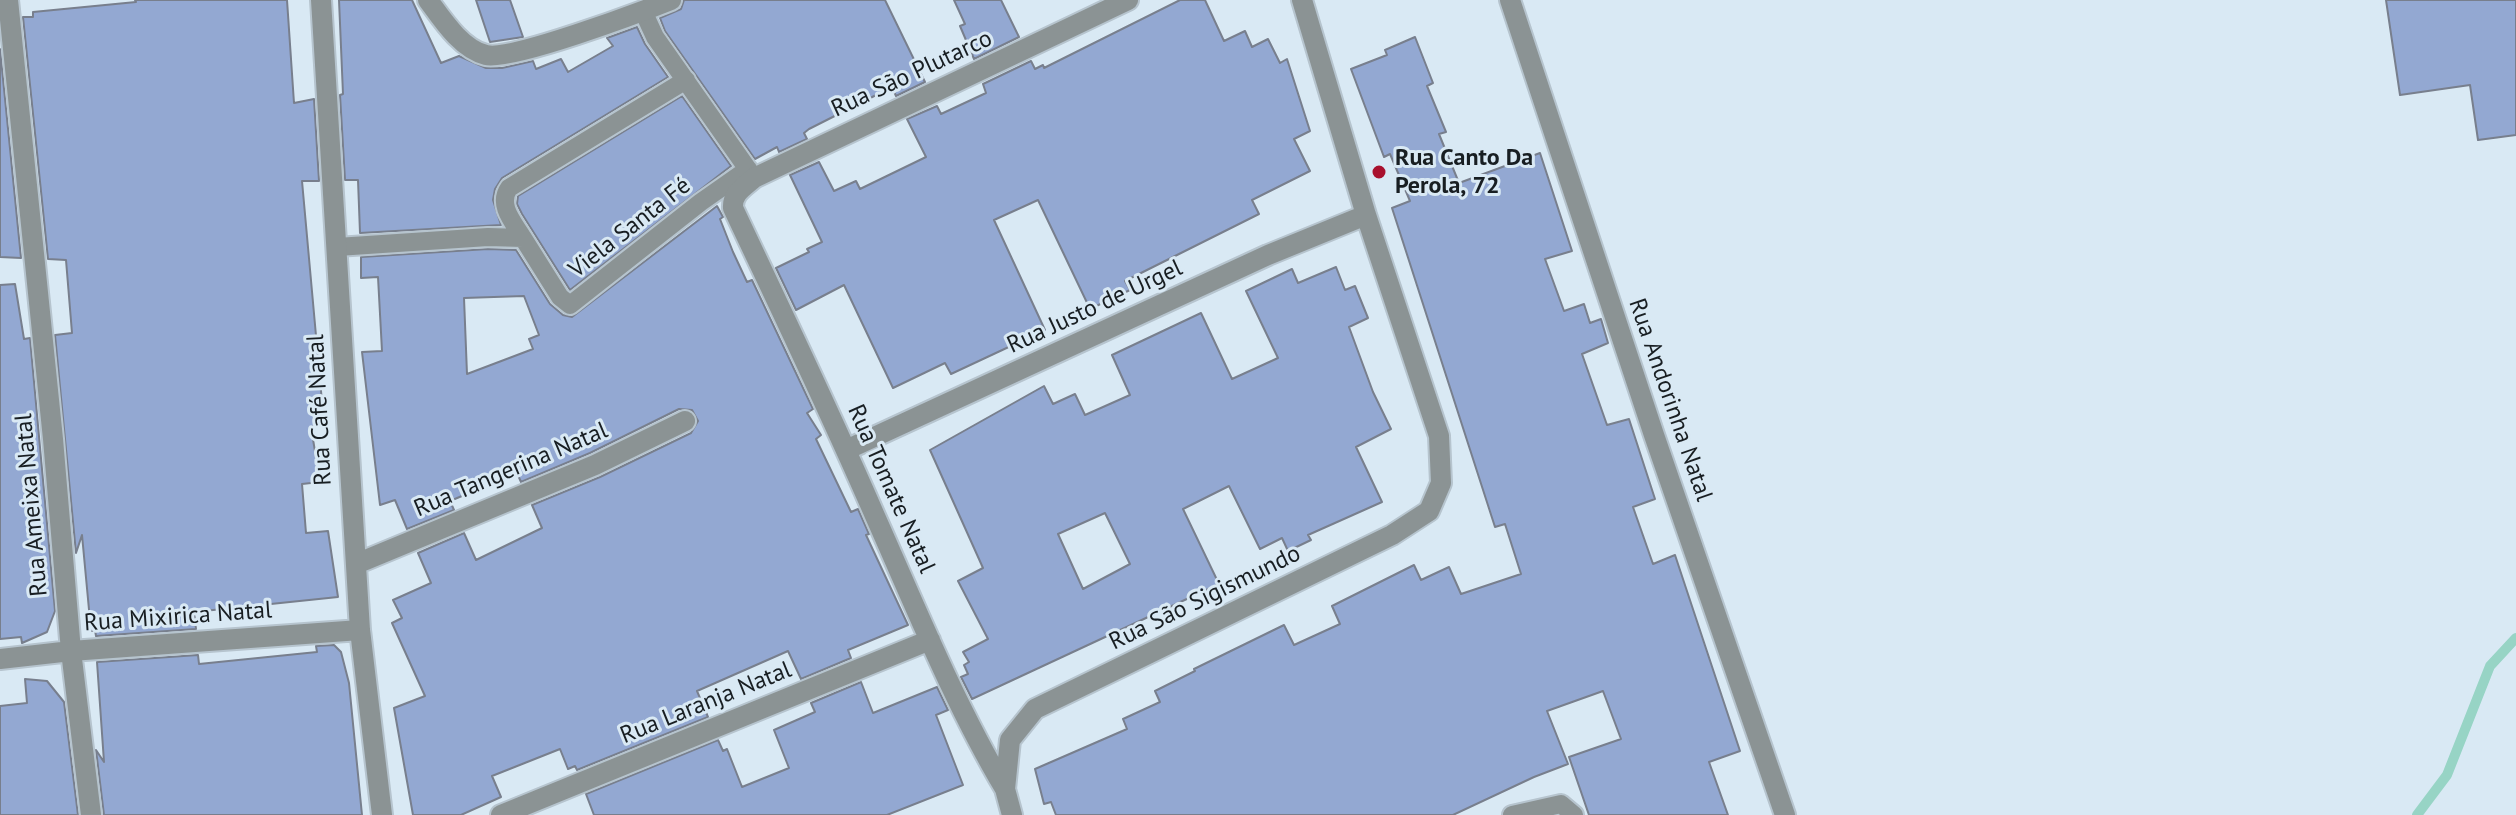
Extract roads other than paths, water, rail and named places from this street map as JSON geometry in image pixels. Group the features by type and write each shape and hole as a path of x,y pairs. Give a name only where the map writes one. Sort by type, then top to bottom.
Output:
{"street":[{"name":"Rua Ameixa Natal","path":"8,0 53,439 71,651 91,815"},
{"name":"Rua Café Natal","path":"321,0 360,630 382,815"},
{"path":"428,0 465,44 487,56 520,52 671,0"},
{"name":"Rua São Plutarco","path":"733,208 732,200 751,174 1128,0"},
{"name":"Rua São Sigismundo","path":"1012,815 1005,789 1010,740 1035,709 1392,535 1429,511 1441,483 1439,436 1366,215 1302,0"},
{"name":"Rua Andorinha Natal","path":"1510,0 1654,435 1785,815"},
{"name":"Rua Tomate Natal","path":"733,208 846,450 930,640 983,752 1005,789"},
{"name":"Rua Justo de Urgel","path":"846,450 1268,255 1366,215"},
{"name":"Rua Tangerina Natal","path":"356,564 595,465 685,421"},
{"name":"Rua Mixirica Natal","path":"0,659 360,630"},
{"name":"Rua Laranja Natal","path":"501,815 930,640"}],"lane":[{"path":"643,11 655,37 751,174"},
{"name":"Viela Santa Fé","path":"686,80 509,188 504,195 504,203 523,238 560,297 570,305 701,202 751,174"},
{"path":"337,247 488,237 523,238"},
{"path":"1512,815 1561,804 1574,815"}],"waterway":[{"path":"2417,815 2447,775 2490,666 2516,638"}],"place":[{"name":"Rua Canto Da Perola, 72","path":"1379,172"}]}
